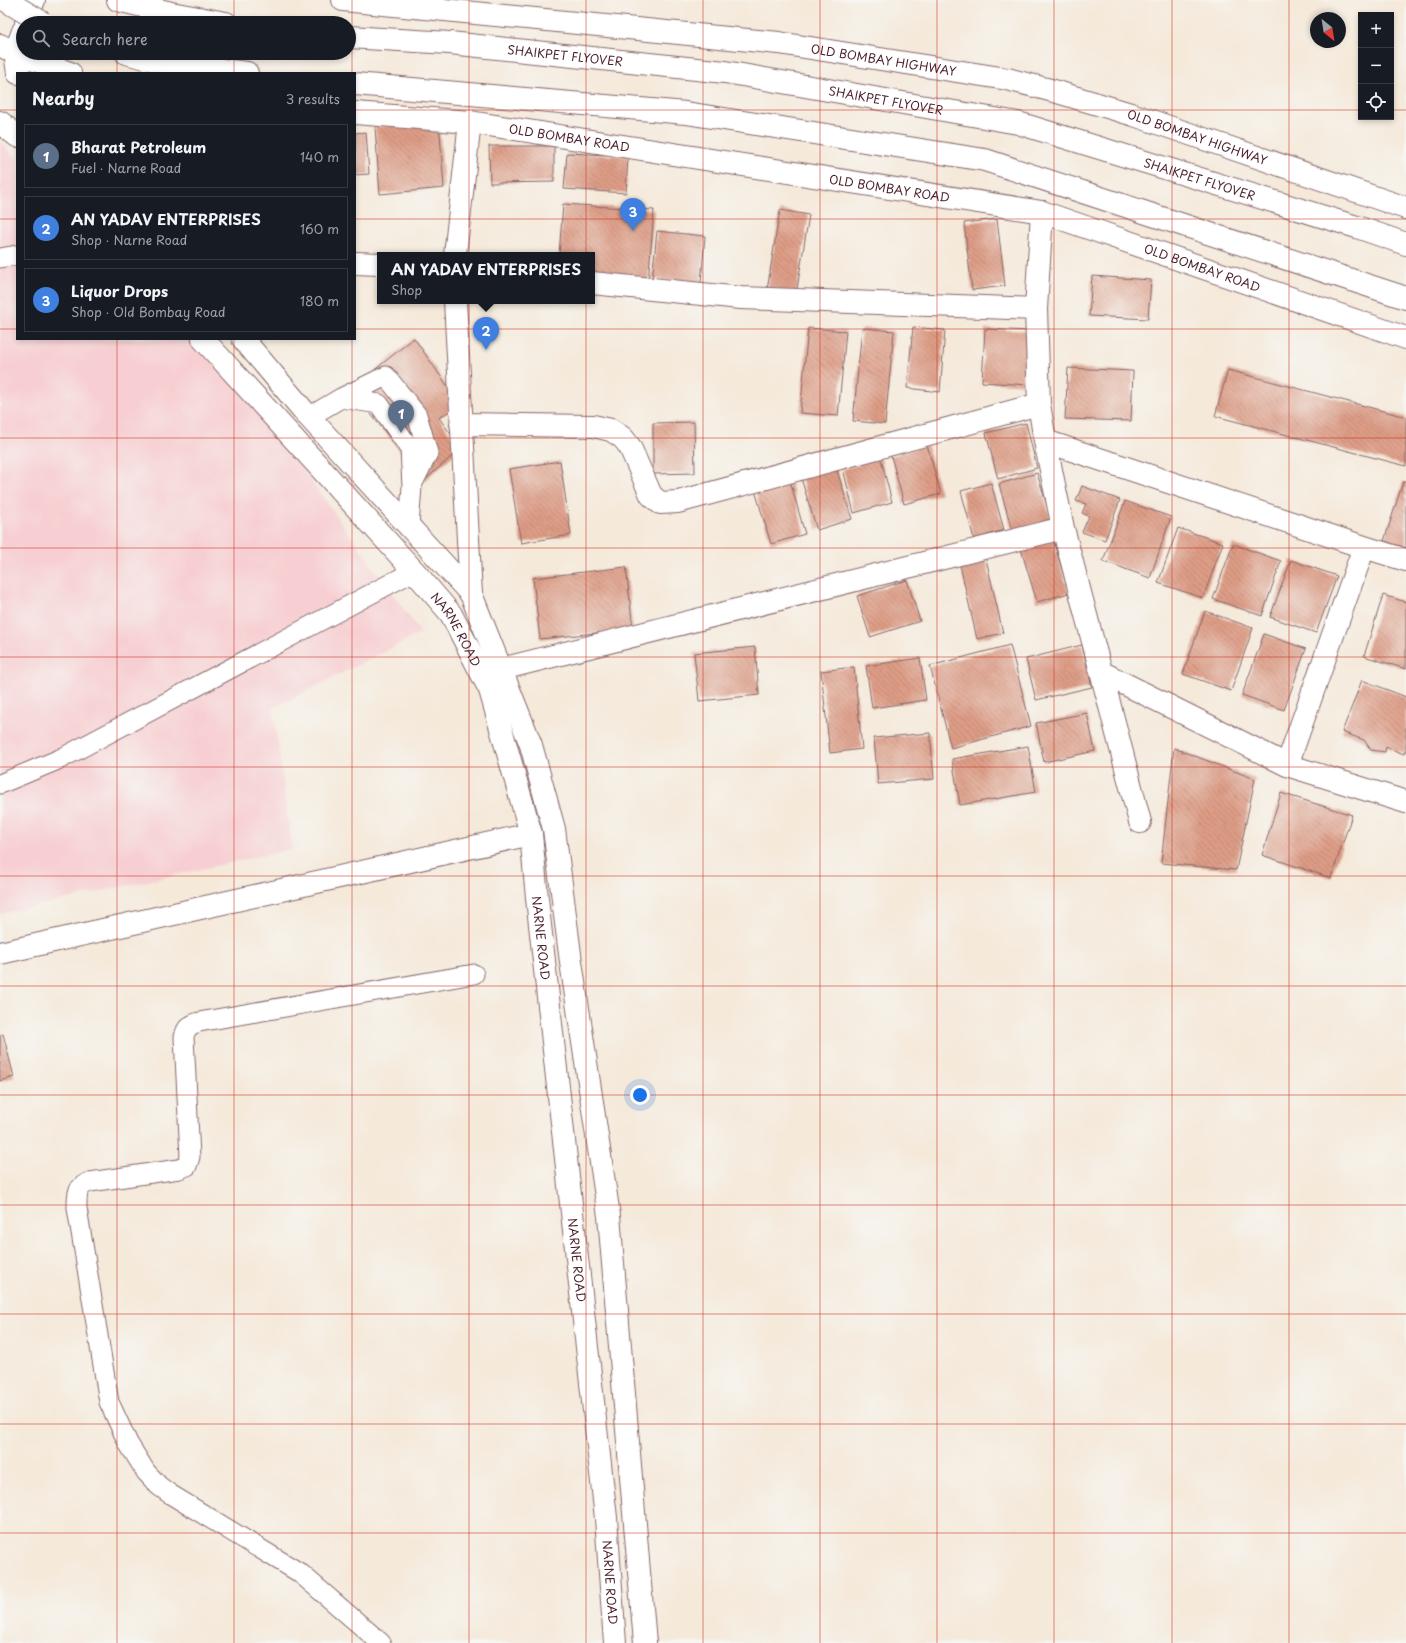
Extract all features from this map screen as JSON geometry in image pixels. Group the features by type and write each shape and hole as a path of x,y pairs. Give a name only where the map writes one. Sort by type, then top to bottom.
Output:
{"main road":[{"path":"5,0 31,16"},
{"path":"28,16 34,0"},
{"path":"118,0 188,16"},
{"name":"OLD BOMBAY HIGHWAY","path":"343,0 779,43 1007,79 1054,91 1134,115 1406,208"},
{"name":"SHAIKPET FLYOVER","path":"356,37 450,43 725,72 1018,123 1360,228 1406,244"},
{"path":"11,57 16,46"},
{"path":"22,60 66,72"},
{"path":"153,60 165,63 239,72"},
{"path":"356,84 686,113 985,160 1406,298"},
{"name":"OLD BOMBAY ROAD","path":"356,113 470,122 1042,212 1406,338"},
{"path":"0,122 16,135"},
{"path":"455,252 470,122"},
{"path":"1042,212 1036,310 1039,404 1063,528 1140,822"},
{"path":"356,263 377,264"},
{"path":"595,283 741,298 1036,310"},
{"path":"455,304 460,424 471,594"},
{"name":"NARNE ROAD","path":"205,340 451,614 490,690 531,834 536,898 606,1518 615,1643"},
{"name":"NARNE ROAD","path":"244,340 309,417 471,594 531,745 554,829 571,962 609,1216 645,1643"},
{"path":"460,424 593,426 611,430 623,438 630,447 651,495 660,503 678,502 1039,404"},
{"path":"1045,441 1406,560"},
{"path":"502,669 1063,528"},
{"path":"1287,765 1364,547"},
{"path":"1101,672 1287,765 1406,802"},
{"path":"0,952 531,834"}],"lane":[{"path":"0,258 16,255"},
{"path":"309,417 341,398 386,376 417,415 428,453 412,486"},
{"path":"341,398 379,404 410,448 412,486 409,526"},
{"path":"0,784 60,759 414,572"},
{"path":"381,1643 300,1573 170,1494 159,1486 146,1472 128,1443 109,1402 76,1208 77,1196 78,1189 85,1183 179,1169 187,1166 190,1157 184,1037 185,1031 189,1025 474,974"}],"shaded area":[{"path":"0,141 16,158 16,340 192,340 262,413 421,633 273,708 292,849 0,914"}],"building":[{"path":"439,121 444,188 380,194 375,127"},
{"path":"366,132 369,174 356,175 356,133"},
{"path":"489,146 554,146 554,182 490,183"},
{"path":"567,153 628,156 626,193 564,189"},
{"path":"563,204 654,210 648,283 595,278 595,252 559,252"},
{"path":"780,210 809,215 796,295 767,290"},
{"path":"997,219 1005,286 972,290 964,223"},
{"path":"657,231 705,236 701,283 652,279"},
{"path":"1092,276 1151,280 1148,319 1089,316"},
{"path":"913,327 945,330 940,392 907,388"},
{"path":"808,328 846,331 838,416 800,413"},
{"path":"862,328 894,331 885,424 853,421"},
{"path":"985,329 1031,331 1028,385 982,382"},
{"path":"414,338 460,404 439,418 461,448 424,481 351,389"},
{"path":"1068,368 1133,371 1131,421 1065,419"},
{"path":"1228,370 1406,417 1406,466 1215,416"},
{"path":"694,422 695,473 653,474 653,423"},
{"path":"1026,423 1037,468 998,479 986,433"},
{"path":"927,445 941,494 904,504 891,456"},
{"path":"881,459 892,502 854,513 843,469"},
{"path":"560,461 571,535 521,543 509,469"},
{"path":"836,467 852,519 817,530 801,478"},
{"path":"1037,473 1051,519 1012,530 999,484"},
{"path":"789,477 805,534 771,544 754,487"},
{"path":"1403,482 1406,482 1406,548 1384,541"},
{"path":"991,483 1004,530 974,539 961,491"},
{"path":"1082,486 1120,500 1105,540 1082,532 1089,516 1082,513 1086,504 1076,501"},
{"path":"1125,501 1171,517 1150,578 1103,561"},
{"path":"1178,528 1223,543 1203,598 1158,583"},
{"path":"1053,540 1069,593 1037,602 1021,549"},
{"path":"1233,544 1281,561 1262,616 1213,599"},
{"path":"986,559 1003,633 977,639 960,565"},
{"path":"1291,560 1337,576 1316,633 1270,617"},
{"path":"626,567 633,629 540,639 533,578"},
{"path":"907,580 920,621 870,637 857,596"},
{"path":"1383,595 1406,602 1406,669 1364,656"},
{"path":"1205,611 1253,628 1231,691 1183,674"},
{"path":"1264,634 1306,649 1284,710 1242,695"},
{"path":"1010,645 1031,726 951,748 930,666"},
{"path":"1082,645 1092,687 1036,700 1026,659"},
{"path":"755,647 759,695 699,701 694,653"},
{"path":"920,658 926,700 872,708 866,666"},
{"path":"854,667 862,749 830,753 821,671"},
{"path":"1362,680 1406,697 1406,749 1404,754 1386,747 1385,752 1371,750 1364,740 1342,732"},
{"path":"1087,713 1095,751 1044,762 1036,723"},
{"path":"930,733 934,779 878,784 874,738"},
{"path":"1028,746 1036,792 960,805 952,759"},
{"path":"1174,748 1255,779 1236,870 1161,863"},
{"path":"1281,793 1352,815 1331,878 1262,855"},
{"path":"3,1034 14,1077 0,1081 0,1035"}],"place":[{"name":"Liquor Drops","path":"633,231"},
{"name":"AN YADAV ENTERPRISES","path":"486,350"},
{"name":"Bharat Petroleum","path":"401,433"}]}
